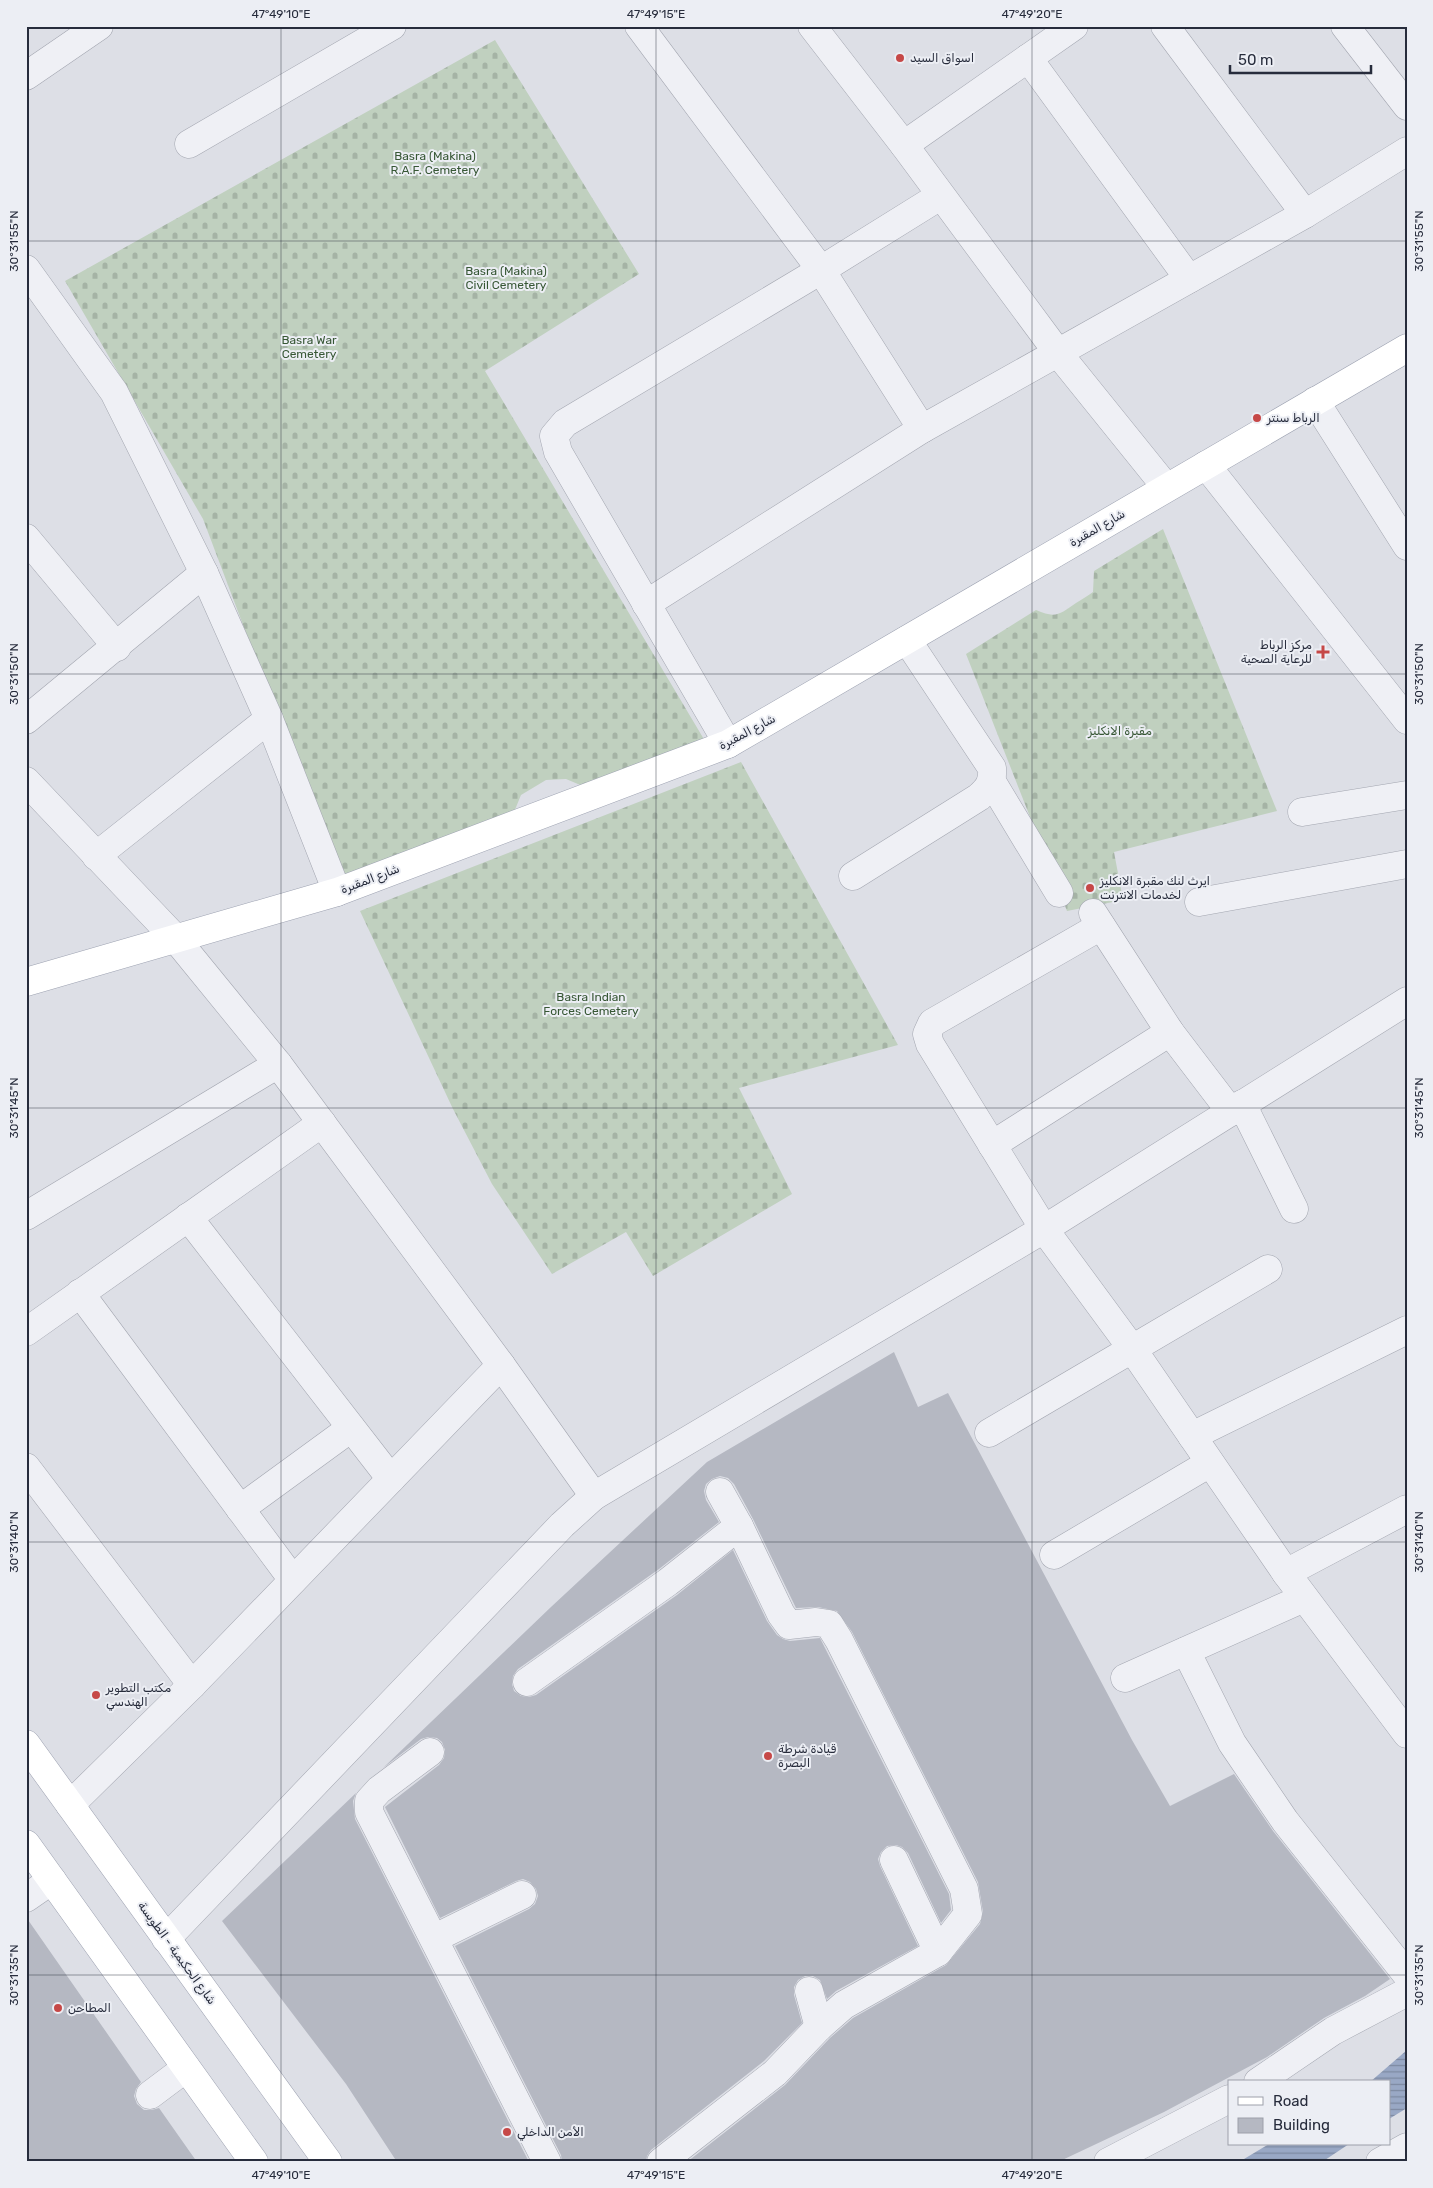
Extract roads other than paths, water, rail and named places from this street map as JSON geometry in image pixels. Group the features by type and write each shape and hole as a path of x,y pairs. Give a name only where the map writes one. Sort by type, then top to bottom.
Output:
{"main road":[{"name":"شارع المقبرة","path":"26,982 337,892 728,744 1315,401 1405,353"},
{"name":"شارع الحكيمية - الطويسة","path":"26,1744 328,2162"},
{"path":"26,1844 254,2162"}],"street":[{"path":"26,76 99,26"},
{"path":"189,144 392,26"},
{"path":"639,26 821,270 922,429"},
{"path":"812,26 904,145 1058,353 1166,488"},
{"path":"904,145 1074,26"},
{"path":"1165,26 1305,214"},
{"path":"1345,26 1407,106"},
{"path":"1028,58 1189,279"},
{"path":"646,604 922,429 1305,214 1407,151"},
{"path":"728,744 558,452 554,436 565,424 940,196"},
{"path":"26,269 114,392 204,573 269,719 337,892"},
{"path":"1315,401 1407,546"},
{"path":"1206,465 1407,720"},
{"path":"26,538 117,647"},
{"path":"26,720 117,647 204,573"},
{"path":"853,876 979,797 988,789 992,782 992,768 907,640"},
{"path":"96,856 269,719"},
{"path":"26,781 176,939 278,1064 501,1366 594,1496"},
{"path":"992,782 1059,893"},
{"path":"1302,812 1407,795"},
{"path":"1200,902 1407,864"},
{"path":"1294,1209 1237,1108 1170,1032 1097,920 932,1023 927,1034 930,1044 1044,1229 1133,1350 1286,1573 1407,1734"},
{"path":"166,1939 562,1525 594,1496 1044,1229 1407,1001"},
{"path":"992,1145 1170,1032"},
{"path":"26,1216 278,1064"},
{"path":"26,1332 322,1122"},
{"path":"188,1218 391,1479"},
{"path":"989,1433 1268,1269"},
{"path":"80,1293 293,1580"},
{"path":"1192,1436 1407,1330"},
{"path":"70,1805 192,1684 501,1366"},
{"path":"240,1509 351,1428"},
{"path":"1054,1555 1210,1462"},
{"path":"26,1467 192,1684"},
{"path":"661,2162 775,2073 819,2027 844,2005 938,1952 968,1914 964,1889 840,1640 829,1624 816,1622 789,1625 781,1614 739,1526 720,1492"},
{"path":"1286,1573 1407,1509"},
{"path":"527,1682 668,1582 739,1526"},
{"path":"1125,1678 1304,1598"},
{"path":"1186,1651 1232,1743 1285,1821 1407,1976"},
{"path":"430,1752 379,1790 369,1801 369,1812 435,1938 547,2162"},
{"path":"894,1860 938,1952"},
{"path":"26,1898 52,1880"},
{"path":"435,1938 522,1895"},
{"path":"809,1991 819,2027"},
{"path":"1261,2080 1333,2030 1407,1992"},
{"path":"150,2095 186,2068"},
{"path":"1108,2162 1228,2100"},
{"path":"1380,2162 1407,2147"}],"water":[{"path":"1407,2050 1407,2108 1390,2118 1390,2080 1372,2080"},
{"path":"1266,2146 1346,2146 1322,2162 1239,2162"}],"place":[{"name":"اسواق السيد","path":"900,58"},
{"name":"الرباط سنتر","path":"1257,418"},
{"name":"مركز الرباط للرعاية الصحية","path":"1323,652"},
{"name":"ايرث لنك مقبرة الانكليز لخدمات الانترنت","path":"1090,888"},
{"name":"مكتب التطوير الهندسي","path":"96,1695"},
{"name":"قيادة شرطة البصرة","path":"768,1756"},
{"name":"المطاحن","path":"58,2008"},
{"name":"الأمن الداخلي","path":"507,2132"}],"park label":[{"name":"Basra (Makina) R.A.F. Cemetery","path":"435,163"},
{"name":"Basra (Makina) Civil Cemetery","path":"506,278"},
{"name":"Basra War Cemetery","path":"309,347"},
{"name":"مقبرة الانكليز","path":"1120,731"},
{"name":"Basra Indian Forces Cemetery","path":"591,1004"}]}
